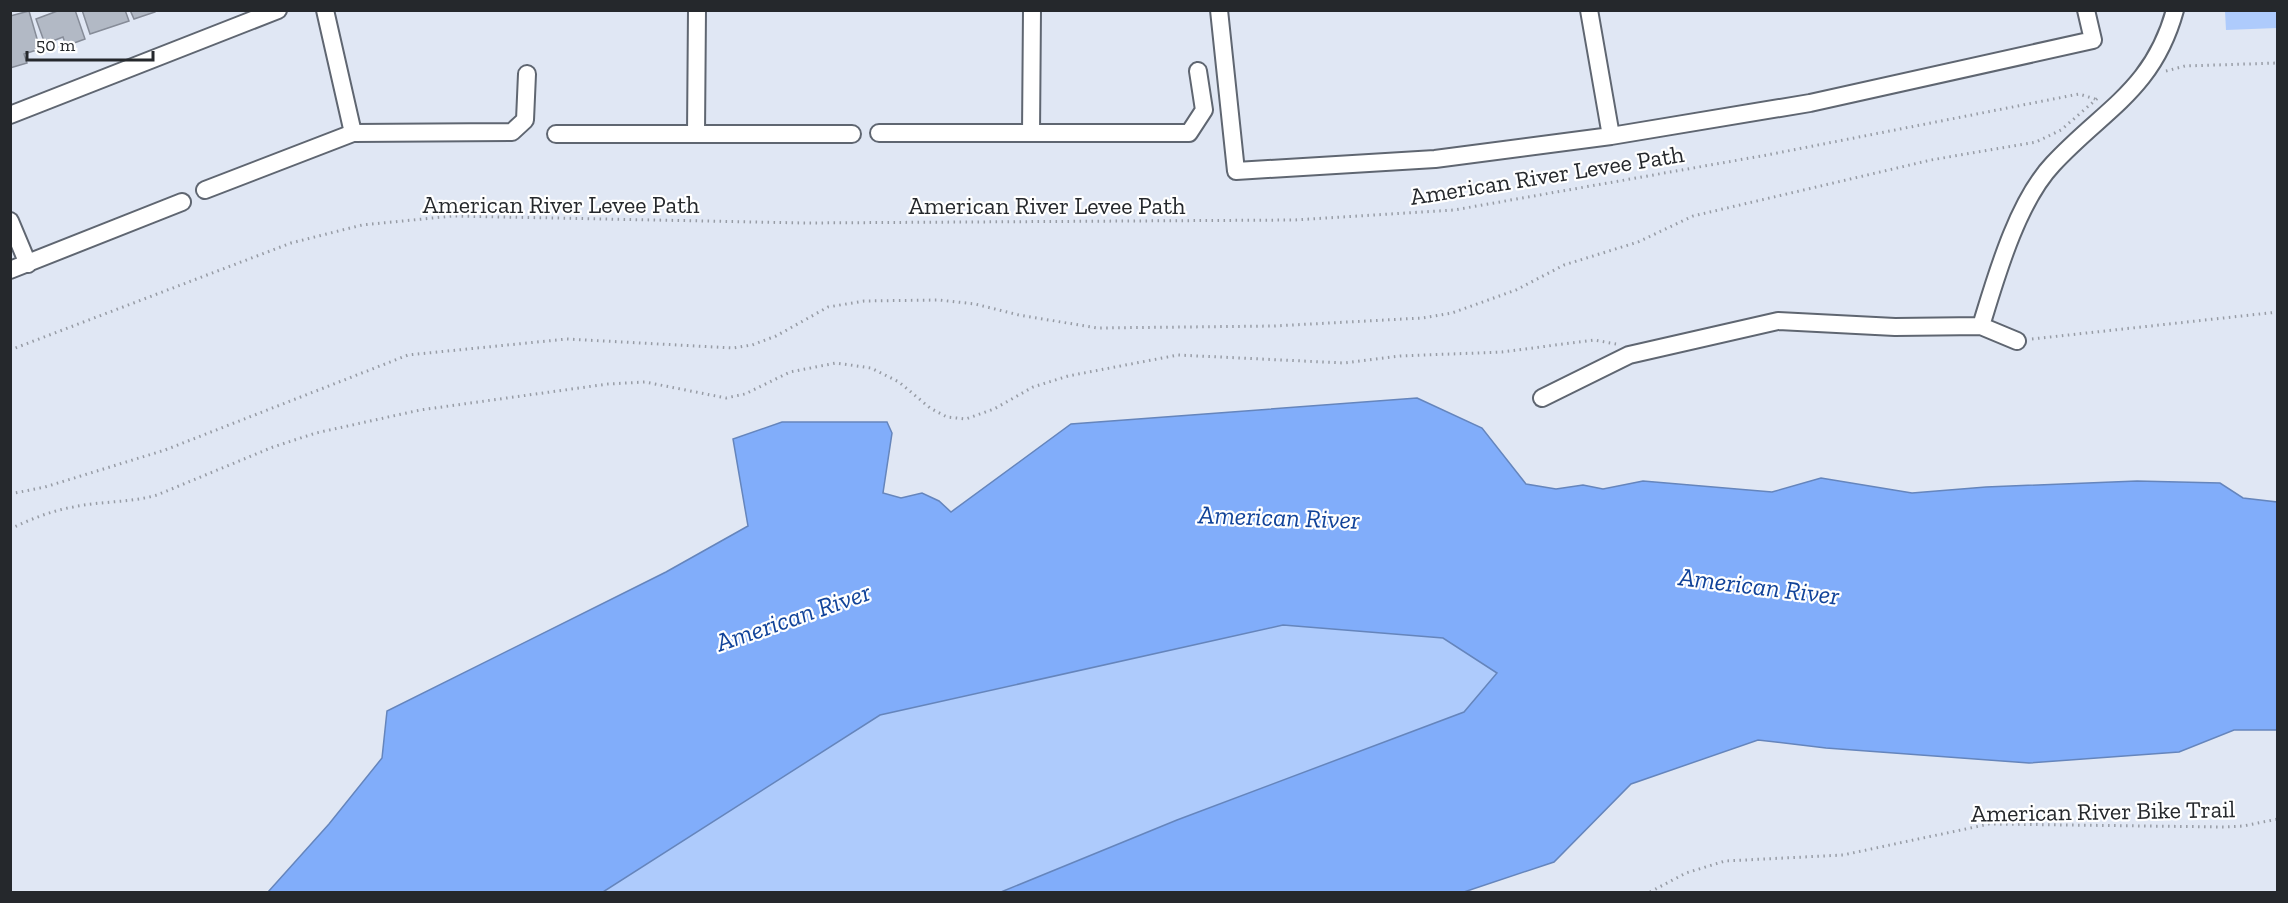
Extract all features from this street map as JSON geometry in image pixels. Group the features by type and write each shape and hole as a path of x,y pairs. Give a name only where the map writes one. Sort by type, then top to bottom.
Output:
{"street":[{"path":"10,115 278,10"},
{"path":"324,10 353,133"},
{"path":"696,134 697,10"},
{"path":"1030,133 1032,10"},
{"path":"1219,10 1236,171 1435,159 1611,136 1810,103 2093,40 2086,10"},
{"path":"1588,10 1611,136"},
{"path":"1982,326 2000,263 2029,201 2051,166 2123,101 2146,76 2164,44 2175,10"},
{"path":"879,133 1189,133 1204,110 1198,71"},
{"path":"205,190 353,133 512,132 525,120 527,74"},
{"path":"556,134 852,134"},
{"path":"10,270 182,202"},
{"path":"10,221 28,264"},
{"path":"1542,398 1629,355 1778,321 1906,327 1982,326 2017,341"}],"path":[{"path":"2146,76 2185,66 2277,63"},
{"path":"10,494 45,487 165,450 376,366 432,351 591,338 733,348 752,345 776,336 828,308 864,301 939,300 975,304 1019,315 1097,328 1274,326 1422,318 1452,313 1516,290 1564,265 1638,242 1693,216 1931,160 2036,142 2061,130 2095,99 2105,93"},
{"name":"American River Levee Path","path":"10,350 104,312 291,243 362,225 453,216 805,223 1294,220 1454,210 1767,156 2079,94 2095,99"},
{"path":"2017,341 2277,312"},
{"path":"10,529 35,517 74,507 138,501 273,447 316,433 420,410 608,384 645,382 726,398 745,394 790,372 836,363 871,368 899,382 930,408 947,417 966,418 994,409 1033,387 1068,376 1178,355 1344,363 1400,356 1502,352 1594,340 1616,344"},
{"name":"American River Bike Trail","path":"1650,892 1686,873 1725,861 1843,855 1989,824 2224,827 2243,826 2277,819"}],"shaded area":[{"path":"2225,11 2277,11 2277,28 2226,30"},
{"path":"1283,625 1444,638 1497,673 1464,712 1177,820 1001,892 603,892 880,715"}],"water":[{"name":"American River","path":"1417,398 1482,428 1526,484 1556,489 1583,485 1603,489 1643,481 1772,492 1821,478 1912,493 1986,487 2137,481 2220,483 2243,498 2277,502 2277,730 2234,730 2179,752 2029,763 1826,748 1758,740 1631,784 1554,862 1464,892 1001,892 1177,820 1464,712 1497,673 1443,638 1283,625 880,715 603,892 268,892 329,824 382,758 387,711 666,572 748,526 733,439 782,422 887,422 892,433 883,493 901,498 922,493 939,501 951,512 1071,424"}],"building":[{"path":"60,10 75,10 85,39 66,46 63,37 45,44 36,19"},
{"path":"82,10 125,10 129,21 90,34"},
{"path":"130,10 155,10 155,12 134,19"},
{"path":"29,11 40,49 24,54 27,63 10,68 10,16"}]}
